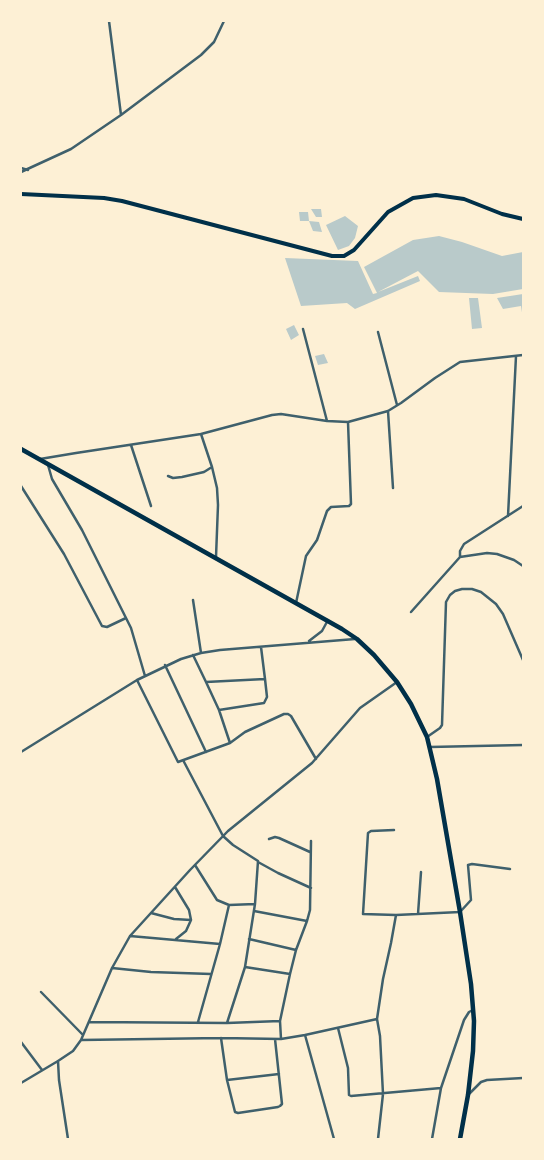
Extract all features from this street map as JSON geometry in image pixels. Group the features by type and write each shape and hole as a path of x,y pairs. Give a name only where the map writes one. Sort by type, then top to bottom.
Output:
{"highway":[{"path":"23,451 40,459 328,620 357,639 374,655 397,682 411,704 427,737 437,779 471,984 473,1009 473,1051 468,1095 460,1139"}],"main road":[{"path":"21,194 104,198 122,201 332,256 344,256 354,250 388,212 413,198 436,195 464,199 502,214 523,219"}],"street":[{"path":"109,21 121,115"},
{"path":"21,172 71,149 121,115 201,55 214,42 224,21"},
{"path":"21,168 28,170"},
{"path":"303,329 327,421"},
{"path":"378,332 397,405"},
{"path":"40,459 201,434 281,414 327,421 348,422 388,411 460,362 523,355"},
{"path":"508,516 516,356"},
{"path":"388,411 393,488"},
{"path":"296,603 306,556 318,540 327,511 331,507 349,506 351,504 348,422"},
{"path":"201,434 217,488 218,505 216,558"},
{"path":"131,445 151,506"},
{"path":"48,464 52,479 82,530 132,628 145,676"},
{"path":"168,476 173,478 182,477 204,472 212,467"},
{"path":"21,486 64,554 102,626 107,627 126,618"},
{"path":"460,557 460,551 464,544 523,506"},
{"path":"411,612 460,557 487,553 497,554 514,560 523,566"},
{"path":"427,737 442,725 446,602 450,595 455,591 462,589 472,589 481,592 496,604 503,614 523,660"},
{"path":"193,600 201,653"},
{"path":"308,642 322,631 328,620"},
{"path":"21,752 137,680 165,665 201,653 308,642 357,639"},
{"path":"219,710 264,703 267,697 261,647"},
{"path":"192,656 219,710 230,743"},
{"path":"165,665 206,752"},
{"path":"206,682 265,679"},
{"path":"137,680 178,762 230,743 245,732 284,714 291,716 316,759"},
{"path":"21,1083 72,1051 81,1040 112,968 130,936 194,865 223,836 316,759 360,708 397,682"},
{"path":"430,747 523,745"},
{"path":"183,760 223,836 233,845 278,873 310,888"},
{"path":"394,830 371,831 368,833 363,914 396,915 460,912 471,900 468,865 472,864 510,869"},
{"path":"269,839 275,837 279,838 310,852"},
{"path":"281,1039 280,1021 290,974 296,950 310,910 311,841"},
{"path":"227,1023 245,967 255,904 258,861"},
{"path":"194,865 217,900 229,905 255,904"},
{"path":"418,914 421,872"},
{"path":"175,887 189,910 191,920 186,931 176,940"},
{"path":"198,1022 220,944 229,905"},
{"path":"254,910 307,921"},
{"path":"151,913 174,919 191,920"},
{"path":"378,1139 383,1094 380,1036 377,1019 396,915"},
{"path":"130,936 220,944"},
{"path":"249,939 296,950"},
{"path":"245,967 290,974"},
{"path":"112,968 151,972 211,974"},
{"path":"42,992 83,1035"},
{"path":"432,1139 441,1088 464,1020 473,1009"},
{"path":"81,1040 221,1038 281,1039 377,1019"},
{"path":"90,1022 227,1023 280,1021"},
{"path":"338,1028 348,1068 349,1095 383,1094 441,1088"},
{"path":"306,1035 334,1139"},
{"path":"221,1038 227,1080 235,1112 238,1113 280,1106 282,1104 275,1039"},
{"path":"21,1042 42,1070"},
{"path":"58,1061 59,1080 68,1139"},
{"path":"227,1080 279,1074"},
{"path":"468,1095 481,1082 487,1080 523,1078"}],"shaded area":[{"path":"311,209 321,209 322,217 316,217"},
{"path":"299,212 308,212 309,221 300,221"},
{"path":"345,216 358,226 355,238 349,246 338,250 326,225"},
{"path":"309,221 319,222 322,232 313,231"},
{"path":"439,236 462,242 502,256 523,252 523,289 493,294 439,292 418,271 378,292 418,276 420,281 355,309 347,303 301,306 285,258 358,261 373,294 377,293 364,267 413,240"},
{"path":"523,294 523,319 521,306 503,309 497,298"},
{"path":"469,298 478,298 482,328 472,329"},
{"path":"294,325 299,335 291,340 286,329"},
{"path":"324,354 328,363 318,365 315,356"}]}
